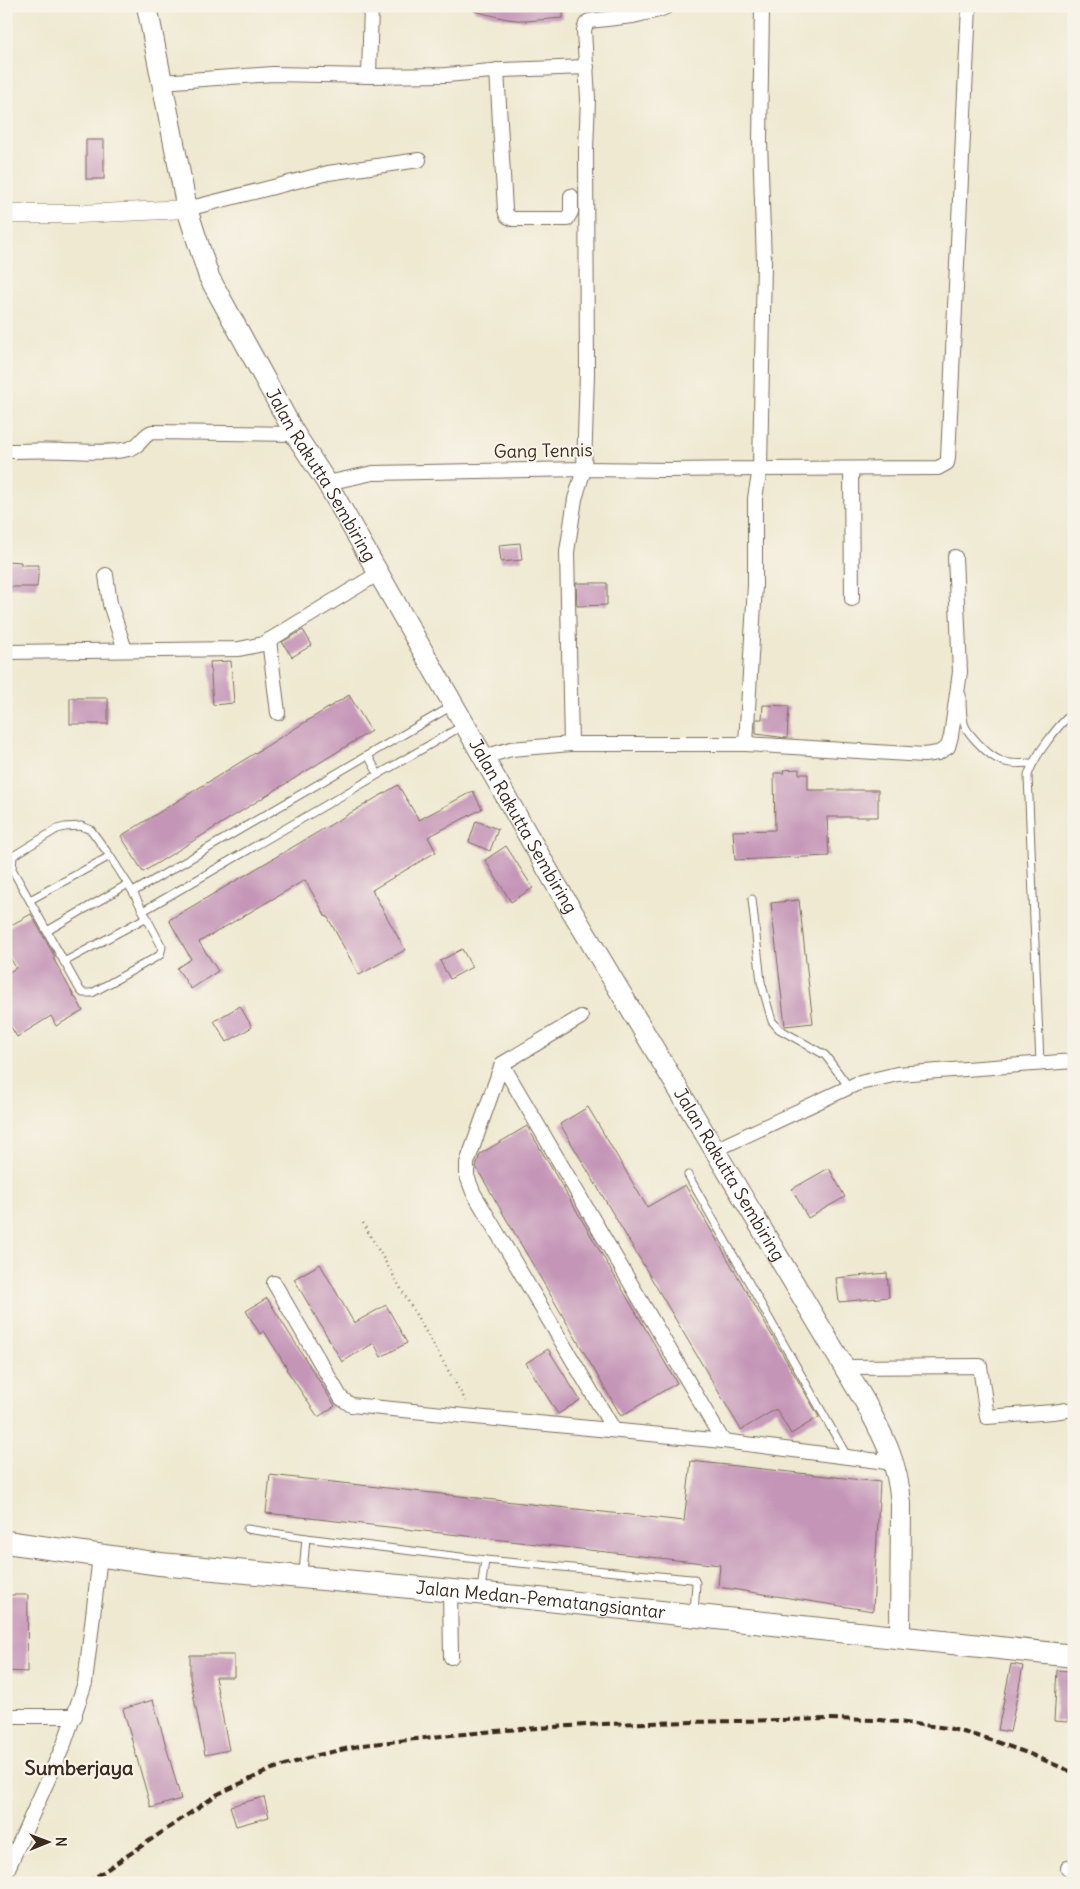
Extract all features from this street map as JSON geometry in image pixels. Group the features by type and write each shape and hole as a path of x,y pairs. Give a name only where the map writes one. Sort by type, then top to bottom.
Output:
{"highway":[{"name":"Jalan Medan-Pematangsiantar","path":"6,1542 160,1564 481,1593 900,1636 1074,1656"}],"main road":[{"name":"Jalan Rakutta Sembiring","path":"146,6 186,209 209,277 295,434 328,483 554,881 844,1367 888,1446 900,1483 900,1636"}],"street":[{"path":"370,76 371,6"},
{"path":"571,744 567,552 574,507 584,469 588,308 587,67 584,30 589,21 633,16 668,6"},
{"path":"746,744 755,585 755,498 760,469 764,262 760,140 762,6"},
{"name":"Gang Tennis","path":"328,483 373,473 584,469 851,470 938,468 946,463 948,458 969,6"},
{"path":"161,82 273,74 446,75 497,70 587,67"},
{"path":"497,70 505,210 507,216 513,219 567,219 571,212 571,196"},
{"path":"6,214 79,214 186,209 328,173 419,160"},
{"path":"6,452 41,450 101,452 126,450 138,446 147,434 152,432 295,434"},
{"path":"851,470 852,599"},
{"path":"484,757 511,749 571,744 746,744 924,755 938,754 948,747 951,736 960,672 955,557"},
{"path":"6,652 239,649 263,644 379,573"},
{"path":"106,574 111,611 124,650"},
{"path":"270,640 278,713"},
{"path":"581,1017 502,1064 467,1163 467,1176 473,1192 614,1430"},
{"path":"715,1150 849,1087 897,1074 1074,1061"},
{"path":"502,1064 724,1440"},
{"path":"274,1283 341,1398 350,1405 724,1440 894,1464"},
{"path":"844,1367 980,1366 987,1417 1074,1409"},
{"path":"6,1873 64,1744 85,1683 100,1556"},
{"path":"450,1590 451,1657"},
{"path":"6,1716 75,1716"}],"lane":[{"path":"960,672 964,722 968,732 990,756 1000,761 1014,764 1033,763"},
{"path":"133,892 453,705"},
{"path":"1040,1063 1028,776 1033,763 1049,738 1074,712"},
{"path":"64,962 465,724"},
{"path":"368,755 378,774"},
{"path":"65,827 86,827 91,830 128,884 162,947 160,955 92,993 83,993 12,869 13,856 57,830 65,827"},
{"path":"30,900 110,856"},
{"path":"47,931 128,884"},
{"path":"752,899 761,982 772,1021 778,1029 825,1055 849,1087"},
{"path":"688,1175 847,1456"},
{"path":"247,1529 485,1560 691,1579 696,1583 694,1616"},
{"path":"303,1576 306,1538"},
{"path":"481,1593 485,1560"}],"path":[{"path":"363,1223 475,1417"}],"building":[{"path":"474,6 563,6 563,18 526,21 507,19 474,11"},
{"path":"86,140 104,140 104,179 86,179"},
{"path":"520,543 522,560 501,562 499,545"},
{"path":"6,561 21,562 21,565 39,565 37,587 6,587"},
{"path":"576,583 607,583 607,605 577,606"},
{"path":"303,630 312,645 292,657 282,642"},
{"path":"231,661 234,703 213,705 210,662"},
{"path":"349,695 371,731 143,872 121,836"},
{"path":"70,698 108,698 108,724 70,724"},
{"path":"763,705 789,706 787,738 756,734 756,719 762,719"},
{"path":"799,769 799,774 808,774 808,790 878,790 878,817 827,817 829,856 735,860 733,831 775,830 774,773 784,773 783,770"},
{"path":"398,785 419,820 473,791 482,809 428,837 436,852 372,890 405,950 359,975 305,880 199,942 218,971 191,989 177,968 191,959 169,920"},
{"path":"476,821 498,829 490,851 469,842"},
{"path":"506,846 533,888 511,902 485,860"},
{"path":"799,900 813,1023 785,1026 771,903"},
{"path":"31,914 83,1011 56,1026 51,1016 17,1037 6,1019 6,974 16,968 6,951 6,928"},
{"path":"462,949 472,967 450,979 440,961"},
{"path":"240,1006 252,1027 227,1042 214,1021"},
{"path":"588,1107 647,1207 685,1185 819,1417 791,1434 776,1409 741,1430 560,1124"},
{"path":"527,1126 677,1383 621,1416 476,1167 480,1154"},
{"path":"829,1168 845,1197 808,1218 792,1189"},
{"path":"320,1264 354,1323 386,1305 407,1343 381,1357 374,1343 342,1362 294,1279"},
{"path":"887,1273 889,1297 839,1302 836,1278"},
{"path":"267,1298 335,1406 318,1417 286,1369 264,1331 260,1334 246,1311"},
{"path":"548,1349 580,1400 558,1414 526,1363"},
{"path":"691,1461 880,1482 873,1611 718,1587 720,1565 266,1513 270,1475 684,1521"},
{"path":"6,1595 28,1595 27,1672 6,1671"},
{"path":"190,1655 234,1655 234,1677 215,1677 229,1750 205,1755 190,1677"},
{"path":"1011,1664 1023,1666 1010,1732 998,1730"},
{"path":"1057,1670 1071,1671 1068,1722 1054,1721"},
{"path":"153,1700 181,1799 151,1808 123,1709"},
{"path":"264,1797 269,1817 236,1826 230,1806"}],"railway":[{"path":"87,1883 218,1794 272,1769 318,1755 363,1745 442,1736 601,1724 828,1719 880,1720 948,1728 985,1738 1030,1754 1074,1773"}],"district":[{"name":"Sumberjaya","path":"79,1768"}]}
